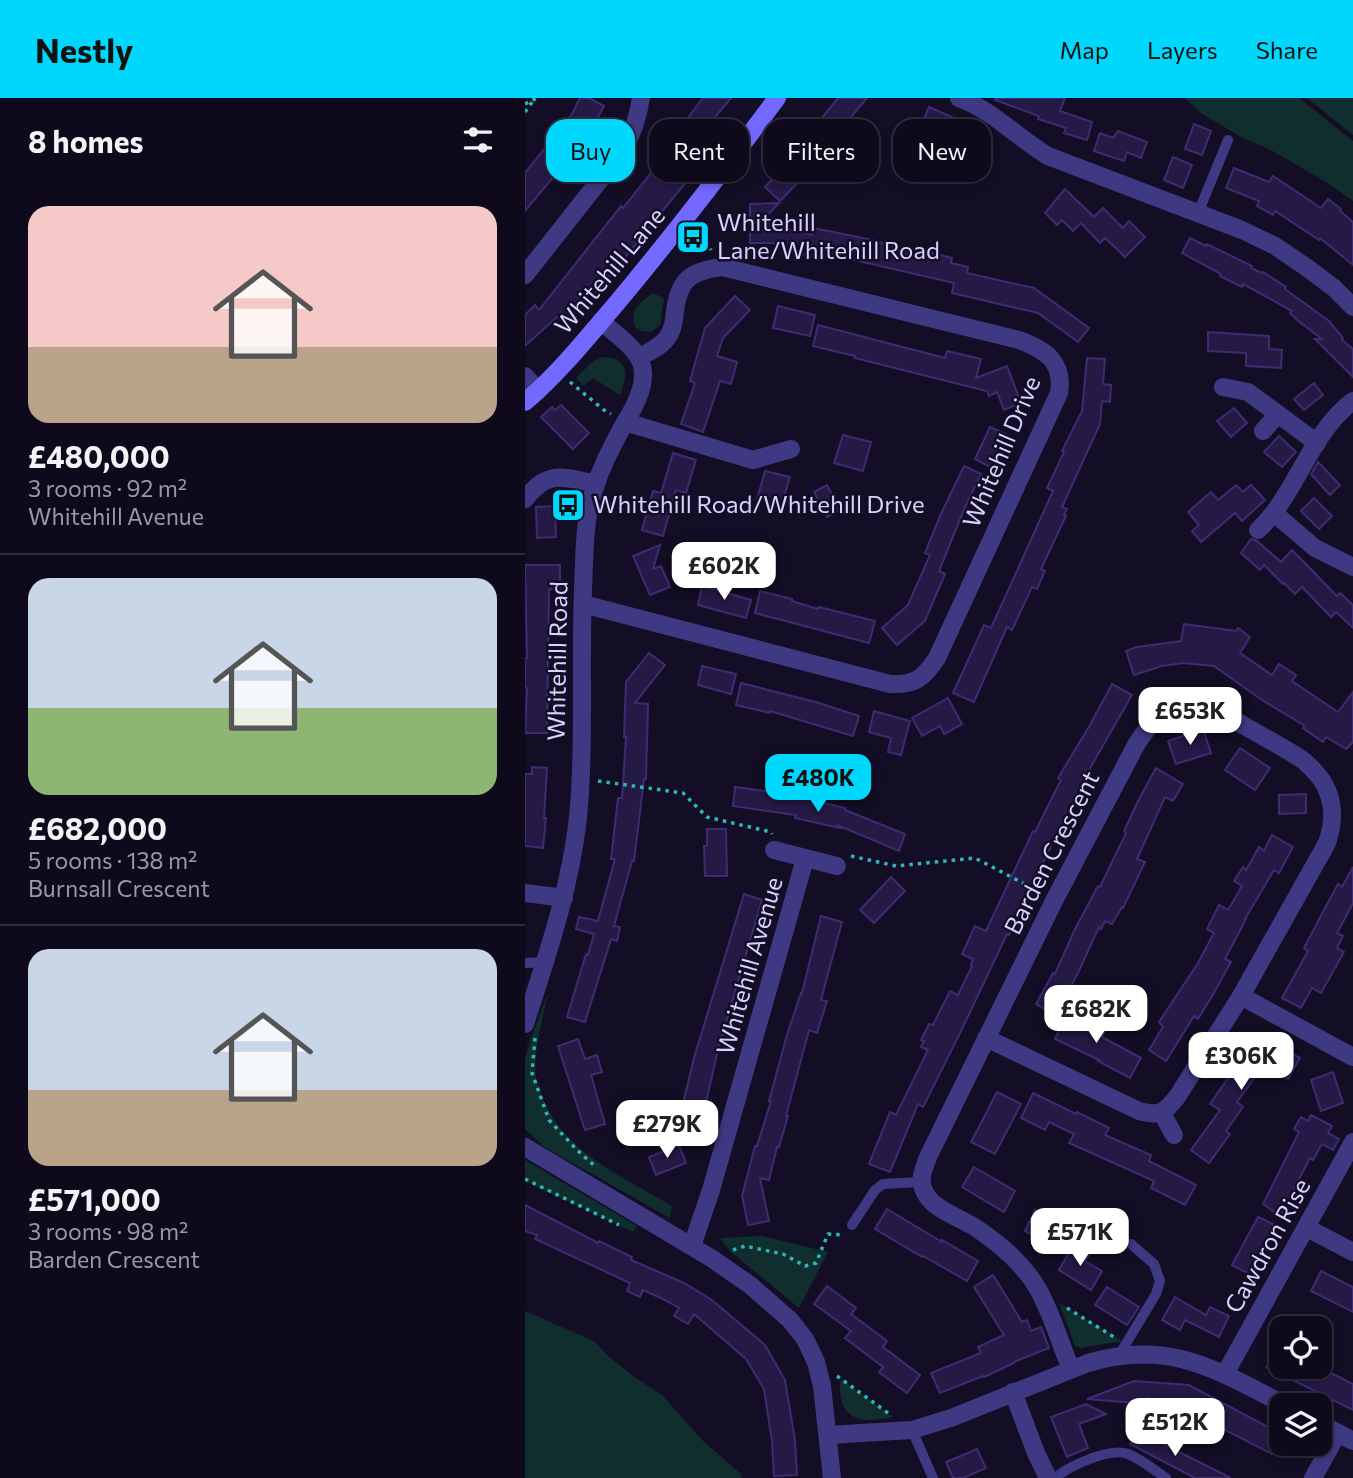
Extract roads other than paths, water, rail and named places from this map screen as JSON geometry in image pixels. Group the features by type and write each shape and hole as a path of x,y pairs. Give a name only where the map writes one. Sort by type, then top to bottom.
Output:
{"main road":[{"name":"Whitehill Lane","path":"532,396 558,372 601,321 693,209 777,98"}],"street":[{"path":"525,275 622,152 634,129 641,98"},
{"path":"959,98 975,104 1048,156 1242,230 1275,246 1334,288 1353,307"},
{"name":"Whitehill Drive","path":"583,604 890,684 905,685 915,682 927,674 937,658 1059,393 1061,380 1049,356 1038,347 1019,340 722,267 705,269 685,282 677,295 673,326 668,336 661,345 639,357"},
{"path":"601,321 639,357"},
{"name":"Whitehill Road","path":"530,1029 544,962 564,898 578,817 585,543 588,518 596,484 643,383 643,368 639,357"},
{"path":"525,376 532,396"},
{"path":"1223,387 1248,392 1317,443"},
{"path":"1258,530 1274,513 1333,421 1353,401"},
{"path":"1263,431 1277,414"},
{"path":"625,422 753,460 791,449"},
{"path":"525,499 542,481 553,477 596,484"},
{"path":"1274,513 1315,548 1353,567"},
{"name":"Barden Crescent","path":"921,1181 929,1155 986,1038 1136,745 1156,718 1170,709 1186,704 1202,705 1216,710 1303,761 1317,773 1327,788 1332,807 1332,826 1327,843 1241,996 1177,1097 1162,1113"},
{"name":"Whitehill Avenue","path":"774,850 837,866"},
{"name":"Whitehill Avenue","path":"692,1246 711,1190 805,859"},
{"path":"525,892 564,898"},
{"path":"1241,996 1353,1057"},
{"path":"986,1038 1139,1111 1162,1113 1174,1135"},
{"name":"Cawdron Rise","path":"1225,1374 1353,1142"},
{"path":"525,1147 711,1258 750,1285 790,1320 805,1339 816,1362 822,1386 832,1478"},
{"path":"921,1181 929,1199 976,1228 1023,1269 1038,1289 1070,1370"},
{"path":"1307,1228 1353,1252"},
{"path":"828,1435 912,1430 951,1418 1122,1350 1133,1354 1178,1357 1225,1374 1269,1397"},
{"path":"1013,1392 1048,1478"},
{"path":"1313,1478 1345,1437"}],"lane":[{"path":"1198,213 1228,140"},
{"path":"526,963 544,962"},
{"path":"852,1225 874,1190 883,1184 921,1181"},
{"path":"1122,1350 1156,1294 1160,1281 1154,1264 1131,1244"},
{"path":"912,1430 933,1478"},
{"path":"1055,1478 1073,1466 1119,1452 1128,1454 1167,1478"}],"place":[{"name":"Whitehill Lane/Whitehill Road","path":"693,237"},
{"name":"Whitehill Road/Whitehill Drive","path":"568,505"}]}
